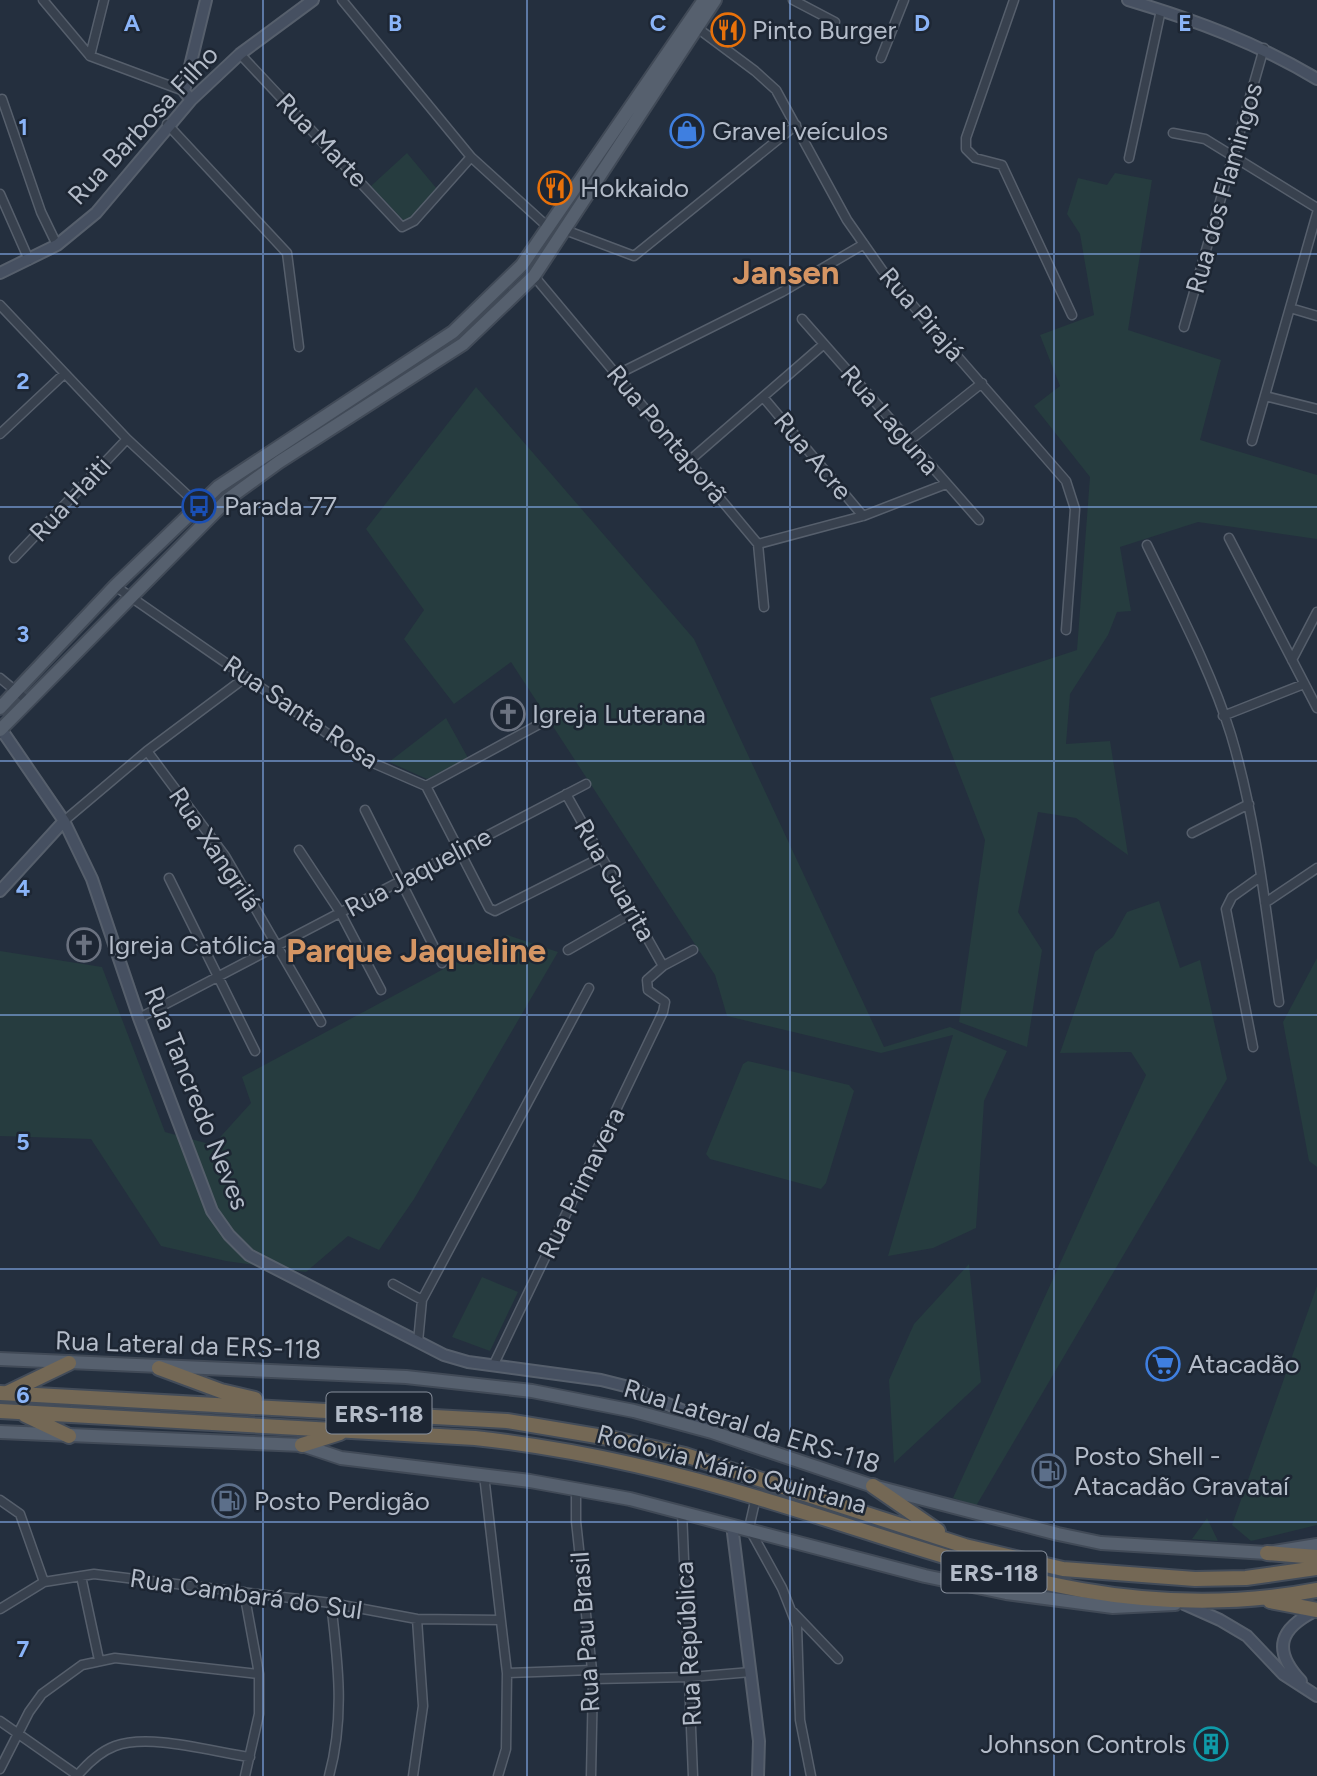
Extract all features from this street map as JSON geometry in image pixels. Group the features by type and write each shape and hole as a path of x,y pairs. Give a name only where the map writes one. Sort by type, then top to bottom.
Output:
{"highway":[{"path":"3,1393 69,1363"},
{"path":"159,1368 220,1391 290,1408"},
{"name":"Rodovia Mário Quintana","path":"3,1393 462,1417 615,1439 720,1466 954,1542 1063,1569 1153,1578 1246,1578 1317,1568"},
{"name":"Rodovia Mário Quintana","path":"0,1411 475,1438 546,1446 664,1471 756,1497 1005,1576 1101,1594 1182,1603 1258,1599 1317,1590"},
{"path":"17,1412 69,1436"},
{"path":"302,1445 348,1430"},
{"path":"873,1486 954,1542"},
{"path":"1267,1553 1317,1557"},
{"path":"1258,1599 1317,1610"}],"main road":[{"path":"188,95 206,0"},
{"name":"Rua Barbosa Filho","path":"0,273 57,245 96,213 188,95 313,0"},
{"path":"0,708 115,586 218,487 453,332 522,265 704,0"},
{"path":"0,729 228,499 279,462 463,344 534,276 715,0"},
{"path":"1128,0 1264,48 1317,79"},
{"name":"Rua Tancredo Neves","path":"0,729 64,821 92,878 139,1018 212,1211 229,1236 248,1255 444,1354 601,1380 635,1390 695,1416 712,1432"},
{"path":"0,891 64,821"},
{"name":"Rua Lateral da ERS-118","path":"0,1359 470,1382 634,1411 712,1432 873,1486 1032,1529 1101,1543 1267,1553 1317,1545"},
{"path":"634,1411 635,1390"},
{"path":"0,1432 302,1445 341,1458 576,1489 682,1511 925,1576 1006,1593 1113,1607 1182,1603 1247,1636 1283,1674 1315,1694"},
{"path":"732,1525 759,1741 758,1776"},
{"path":"1315,1694 1286,1662 1282,1650 1287,1632 1294,1624 1317,1610"}],"street":[{"path":"43,0 90,56 188,95"},
{"path":"90,56 104,0"},
{"path":"342,0 471,157 549,228"},
{"path":"793,0 835,22"},
{"path":"881,58 904,0"},
{"path":"1014,0 966,138 966,149 975,158 1002,164 1072,314"},
{"path":"1129,158 1161,10"},
{"name":"Rua Pirajá","path":"696,27 776,90 846,220 882,270 1066,481 1075,509 1066,630"},
{"name":"Rua dos Flamingos","path":"1184,327 1264,48"},
{"name":"Rua Marte","path":"240,54 402,227 414,221 471,157"},
{"path":"2,99 41,212 57,245"},
{"path":"167,124 287,253 299,347"},
{"path":"565,230 634,256 796,125"},
{"path":"1173,132 1205,139 1234,155 1317,211 1252,442"},
{"path":"0,194 29,260"},
{"path":"618,374 782,292 864,244"},
{"name":"Rua Pontaporã","path":"534,276 758,544"},
{"path":"0,305 127,439 198,506"},
{"path":"1290,307 1317,316"},
{"name":"Rua Laguna","path":"802,319 979,520"},
{"path":"689,461 824,344"},
{"path":"0,434 64,374"},
{"path":"909,441 982,383"},
{"path":"1265,396 1317,409"},
{"name":"Rua Acre","path":"763,397 863,516"},
{"name":"Rua Haiti","path":"14,558 127,439"},
{"path":"764,607 758,544 863,516 946,484"},
{"path":"1229,538 1317,709"},
{"path":"1147,545 1194,643 1223,716 1249,804 1279,1002"},
{"name":"Rua Santa Rosa","path":"115,586 364,759 426,786"},
{"path":"1292,660 1317,612"},
{"path":"64,821 147,751 246,677"},
{"path":"0,678 28,701"},
{"path":"1223,716 1304,684"},
{"path":"545,721 426,786 461,849 489,908 495,911 602,857"},
{"name":"Rua Xangrilá","path":"147,751 225,856 321,1022"},
{"name":"Rua Jaqueline","path":"139,1018 586,783"},
{"name":"Rua Guarita","path":"566,794 663,966"},
{"path":"1192,833 1249,804"},
{"path":"365,810 442,963"},
{"path":"299,850 340,912 382,990"},
{"path":"1265,903 1317,868"},
{"path":"1253,1047 1226,909 1232,897 1260,877"},
{"path":"169,878 255,1051"},
{"path":"568,950 634,912"},
{"path":"663,966 693,950"},
{"name":"Rua Primavera","path":"495,1364 665,1002 648,990 645,984 663,966"},
{"path":"418,1342 422,1300 589,988"},
{"path":"393,1284 422,1300"},
{"path":"484,1475 507,1673 506,1749 498,1776"},
{"name":"Rua Pau Brasil","path":"576,1489 576,1521 593,1674 591,1776"},
{"path":"756,1497 749,1528 793,1612 799,1639 800,1720 811,1776"},
{"path":"0,1500 20,1514 30,1550 44,1582"},
{"name":"Rua República","path":"682,1511 691,1677 693,1776"},
{"name":"Rua Cambará do Sul","path":"0,1609 44,1582 107,1575 331,1603 417,1619 500,1620"},
{"path":"81,1576 99,1660"},
{"path":"244,1592 259,1674 259,1714 246,1776"},
{"path":"329,1776 336,1752 341,1685 331,1603"},
{"path":"793,1612 838,1659"},
{"path":"413,1776 423,1706 417,1619"},
{"path":"0,1769 17,1732 42,1694 74,1670 99,1660 129,1659 259,1674"},
{"path":"507,1673 691,1677 751,1672"},
{"path":"0,1721 77,1776 99,1754 130,1742 155,1743 250,1757"}],"green space":[{"path":"407,153 437,189 407,224 371,186"},
{"path":"1115,173 1152,180 1128,330 1221,360 1200,440 1317,475 1317,539 1198,522 1120,547 1131,611 1117,612 1108,635 1070,694 1066,744 1110,741 1128,855 1076,818 1038,812 1018,912 1042,950 1027,1047 959,1022 985,840 930,698 1077,650 1090,477 1034,406 1060,386 1040,335 1094,315 1080,234 1067,214 1078,178 1107,185"},
{"path":"476,387 694,639 884,1047 950,1027 1007,1051 984,1101 976,1228 933,1248 888,1256 953,1035 881,1053 727,1016 715,975 511,662 454,704 404,639 424,610 366,529"},
{"path":"446,718 468,758 427,779 389,762"},
{"path":"1159,901 1180,968 1200,960 1227,1079 976,1506 953,1498 1146,1075 1131,1052 1060,1053 1095,952 1113,937 1127,912"},
{"path":"507,935 558,952 414,1199 379,1250 348,1236 306,1272 226,1261 161,1246 91,1139 0,1136 0,951 102,967 165,1132 213,1145 251,1103 242,1077"},
{"path":"1317,958 1317,1167 1309,1161 1283,1022"},
{"path":"748,1061 849,1085 854,1091 826,1183 821,1189 710,1159 706,1154 743,1064"},
{"path":"969,1264 981,1382 894,1463 889,1380 914,1324"},
{"path":"482,1277 518,1292 490,1351 452,1337"},
{"path":"1317,1286 1317,1525 1251,1541 1232,1525"},
{"path":"1207,1518 1218,1541 1192,1539"}],"place":[{"name":"Pinto Burger","path":"728,30"},
{"name":"Gravel veículos","path":"687,131"},
{"name":"Hokkaido","path":"555,188"},
{"name":"Parada 77","path":"199,506"},
{"name":"Igreja Luterana","path":"508,714"},
{"name":"Igreja Católica","path":"84,945"},
{"name":"Atacadão","path":"1163,1364"},
{"name":"Posto Shell - Atacadão Gravataí","path":"1049,1471"},
{"name":"Posto Perdigão","path":"229,1501"},
{"name":"Johnson Controls","path":"1211,1744"}],"district":[{"name":"Jansen","path":"786,272"},
{"name":"Parque Jaqueline","path":"416,950"}]}
